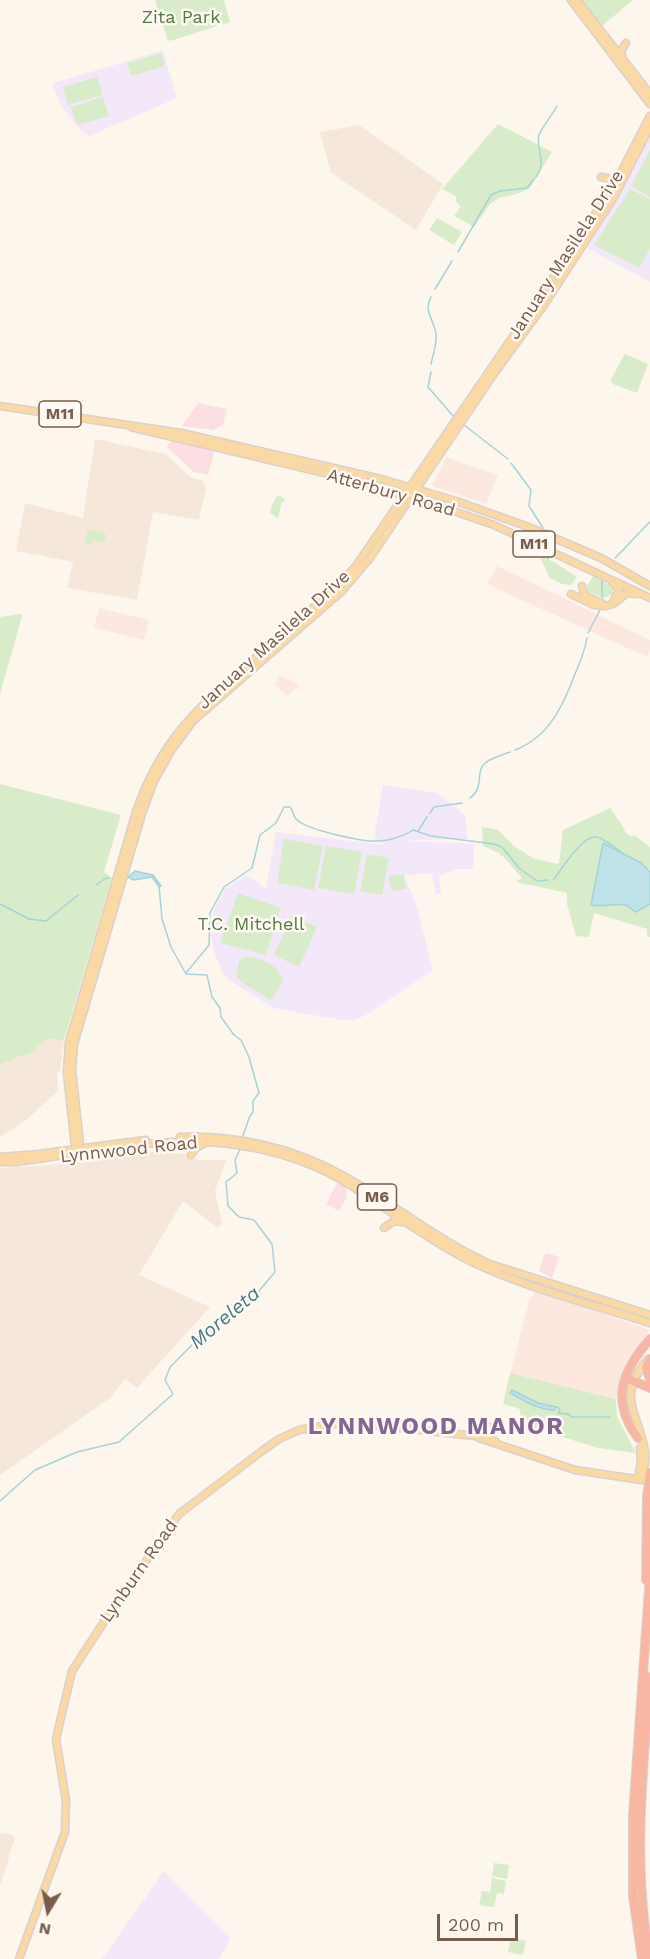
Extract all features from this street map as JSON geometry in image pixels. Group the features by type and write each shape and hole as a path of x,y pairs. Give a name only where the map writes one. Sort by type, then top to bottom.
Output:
{"highway":[{"path":"638,1438 624,1411 623,1383 632,1362 650,1339"},
{"path":"650,1357 646,1367 650,1380"},
{"path":"632,1380 650,1388"},
{"path":"644,1656 647,1497 650,1473"},
{"path":"642,1959 633,1896 632,1857 650,1575"},
{"path":"650,1677 639,1869 642,1910 650,1959"}],"main road":[{"path":"571,0 650,104"},
{"path":"577,0 650,94"},
{"path":"608,40 623,45 622,59"},
{"name":"January Masilela Drive","path":"413,489 467,404 608,195 613,181 650,116"},
{"name":"January Masilela Drive","path":"78,1152 72,1135 67,1073 71,1034 136,812 155,767 180,729 201,705 349,575 437,459 498,368 544,305 614,197 650,128"},
{"path":"601,177 619,183 628,169"},
{"path":"467,404 475,397 493,370 498,368"},
{"name":"Atterbury Road","path":"0,406 215,440 413,489 494,514 562,540 601,558 650,586"},
{"name":"Atterbury Road","path":"120,424 329,474 494,525 650,598"},
{"path":"433,495 424,486 437,459"},
{"name":"January Masilela Drive","path":"78,1152 78,1124 72,1070 75,1040 129,853 149,792 164,761 193,721 286,642 354,577 370,558 407,497"},
{"path":"599,573 617,586 618,596 612,601 604,603 572,593 601,607 614,604 627,593 633,592 650,598"},
{"path":"582,586 584,596"},
{"path":"78,1124 83,1141 93,1148"},
{"path":"51,1153 69,1147 72,1135"},
{"name":"Lynnwood Road","path":"0,1157 78,1152 181,1137 235,1142 294,1154 324,1166 360,1185 458,1249 490,1264 648,1315"},
{"name":"Lynnwood Road","path":"0,1162 176,1141 235,1142"},
{"path":"191,1155 201,1144 218,1143"},
{"name":"Lynnwood Road","path":"258,1146 323,1171 433,1240 478,1264 529,1284 650,1323"},
{"path":"384,1228 390,1222 397,1220 409,1225"},
{"path":"531,1277 615,1311"},
{"path":"640,1480 641,1462 638,1438 628,1408 628,1392 640,1363 650,1350"},
{"path":"640,1480 645,1465 645,1449 631,1405 631,1390 632,1380 650,1357"},
{"name":"Lynburn Road","path":"19,1958 65,1832 66,1801 56,1739 72,1671 120,1597 179,1514 279,1439 299,1430 346,1422 474,1436 575,1470 640,1480"},
{"path":"474,1436 482,1434 488,1428 490,1437 497,1443"}],"shaded area":[{"path":"161,51 164,53 175,99 89,136 79,129 61,105 53,86 54,83"},
{"path":"359,125 443,184 416,230 331,173 320,132"},
{"path":"650,136 650,282 585,247 612,206"},
{"path":"198,403 227,409 223,424 213,430 182,426"},
{"path":"95,439 166,454 190,477 203,481 206,488 199,520 153,512 137,600 67,588 73,562 16,551 25,503 83,518"},
{"path":"171,440 215,449 208,475 194,472 167,447"},
{"path":"446,457 498,475 486,504 432,486"},
{"path":"497,566 650,640 647,657 487,584"},
{"path":"99,608 149,620 144,640 94,628"},
{"path":"279,675 300,685 287,696 275,684"},
{"path":"383,785 437,793 465,815 468,839 414,840 401,843 412,841 474,844 473,869 456,869 439,876 441,893 436,895 431,873 407,875 406,873 405,877 417,907 433,970 355,1020 338,1020 333,1017 273,1008 229,980 223,973 215,955 210,930 215,908 225,889 247,875 266,889 276,832 385,845 374,837"},
{"path":"46,1039 64,1040 60,1072 57,1071 58,1091 26,1120 0,1137 0,1064 32,1052"},
{"path":"153,1152 186,1154 198,1160 226,1160 215,1191 222,1224 218,1228 183,1201 139,1275 210,1307 137,1388 125,1379 110,1398 0,1475 0,1168 64,1164"},
{"path":"337,1183 346,1187 347,1197 339,1211 326,1204"},
{"path":"547,1253 559,1257 552,1278 539,1271 544,1255"},
{"path":"535,1292 541,1292 650,1330 627,1361 616,1399 510,1373 530,1298"},
{"path":"0,1833 11,1834 15,1838 0,1886"},
{"path":"164,1871 231,1938 219,1959 102,1959"}],"green space":[{"name":"Zita Park","path":"155,0 224,0 230,22 170,41 167,39"},
{"path":"580,0 633,0 601,27"},
{"path":"161,53 165,66 131,76 127,63"},
{"path":"97,77 103,95 68,105 63,87"},
{"path":"103,97 109,116 77,125 71,107"},
{"path":"498,124 552,152 530,188 499,198 490,204 474,227 454,216 461,206 455,201 457,197 442,189"},
{"path":"650,150 650,197 631,186"},
{"path":"630,189 650,199 650,249 639,268 594,245"},
{"path":"437,218 462,232 454,245 429,230"},
{"path":"625,354 648,364 637,393 610,381"},
{"path":"277,496 283,497 285,502 282,502 278,518 270,513"},
{"path":"88,529 103,532 106,535 105,540 101,543 93,540 91,545 85,543"},
{"path":"540,557 554,562 577,577 571,585 562,584 549,577"},
{"path":"594,575 613,588 613,594 605,598 584,590"},
{"path":"21,614 22,616 0,694 0,617"},
{"path":"0,784 121,815 104,872 112,878 64,1040 46,1039 32,1052 0,1064"},
{"path":"610,808 625,832 650,847 650,937 647,937 647,929 594,913 589,937 576,936 567,904 567,893 516,882 522,878 509,863 501,855 483,846 482,827 498,830 514,846 534,859 559,864 563,830"},
{"path":"284,839 323,846 314,890 277,883"},
{"path":"326,846 362,852 354,894 318,888"},
{"path":"367,854 389,858 382,895 360,891"},
{"path":"403,874 406,889 392,891 389,876"},
{"name":"T.C. Mitchell","path":"238,893 281,908 266,955 220,943"},
{"path":"292,916 317,927 299,967 274,955"},
{"path":"246,956 268,963 284,979 270,1000 241,982 236,976 239,961"},
{"path":"510,1373 616,1399 617,1417 636,1453 598,1448 521,1424 520,1409 503,1404"},
{"path":"494,1863 509,1865 507,1879 492,1876"},
{"path":"492,1878 506,1881 504,1894 497,1893 494,1907 479,1905 482,1891 490,1892"},
{"path":"511,1938 526,1941 523,1955 508,1952"}],"water":[{"path":"603,843 641,863 650,872 650,904 636,912 622,905 591,905"},
{"path":"135,871 153,875 161,886 159,887 152,877 134,880 128,877"},
{"path":"512,1390 538,1403 556,1407 554,1410 548,1410 537,1406 510,1393"}],"waterway":[{"path":"536,177 541,165 539,135 557,106"},
{"path":"458,252 491,195 500,191 527,188 534,179"},
{"path":"435,289 452,261"},
{"path":"431,297 428,306 436,338 431,364"},
{"path":"431,372 428,387 454,417"},
{"path":"464,425 508,459"},
{"path":"511,463 531,490 529,506 543,528"},
{"path":"615,558 650,522"},
{"path":"602,580 602,598"},
{"path":"588,633 600,610"},
{"path":"515,750 546,729 560,709 587,638"},
{"path":"470,798 475,794 479,785 480,772 484,764 510,752"},
{"path":"430,813 434,807 462,803"},
{"path":"186,973 209,945 210,913 224,887 252,868 260,835 276,823 284,807 290,807 296,819 311,827 360,840 386,840 413,830 431,836 494,844 502,847 519,868 537,881 548,880"},
{"path":"418,831 427,817"},
{"path":"554,879 579,846 591,838 603,839 621,852"},
{"name":"Moreleta","path":"96,885 109,878"},
{"name":"Moreleta","path":"159,886 162,919 171,947 186,974 207,975 212,997 220,1008 221,1017 234,1035 241,1040 249,1057 259,1093 253,1101 253,1112 242,1139"},
{"name":"Moreleta","path":"0,904 29,919 46,921 78,895"},
{"name":"Moreleta","path":"0,1501 35,1470 77,1452 119,1442 173,1394 165,1380 170,1367 196,1341 252,1299 275,1272 272,1244 254,1220 239,1217 228,1206 226,1182 237,1173 235,1160 241,1147"},
{"path":"556,1407 560,1411 558,1413 569,1414 571,1417 610,1417"}],"district":[{"name":"LYNNWOOD MANOR","path":"436,1427"}]}
